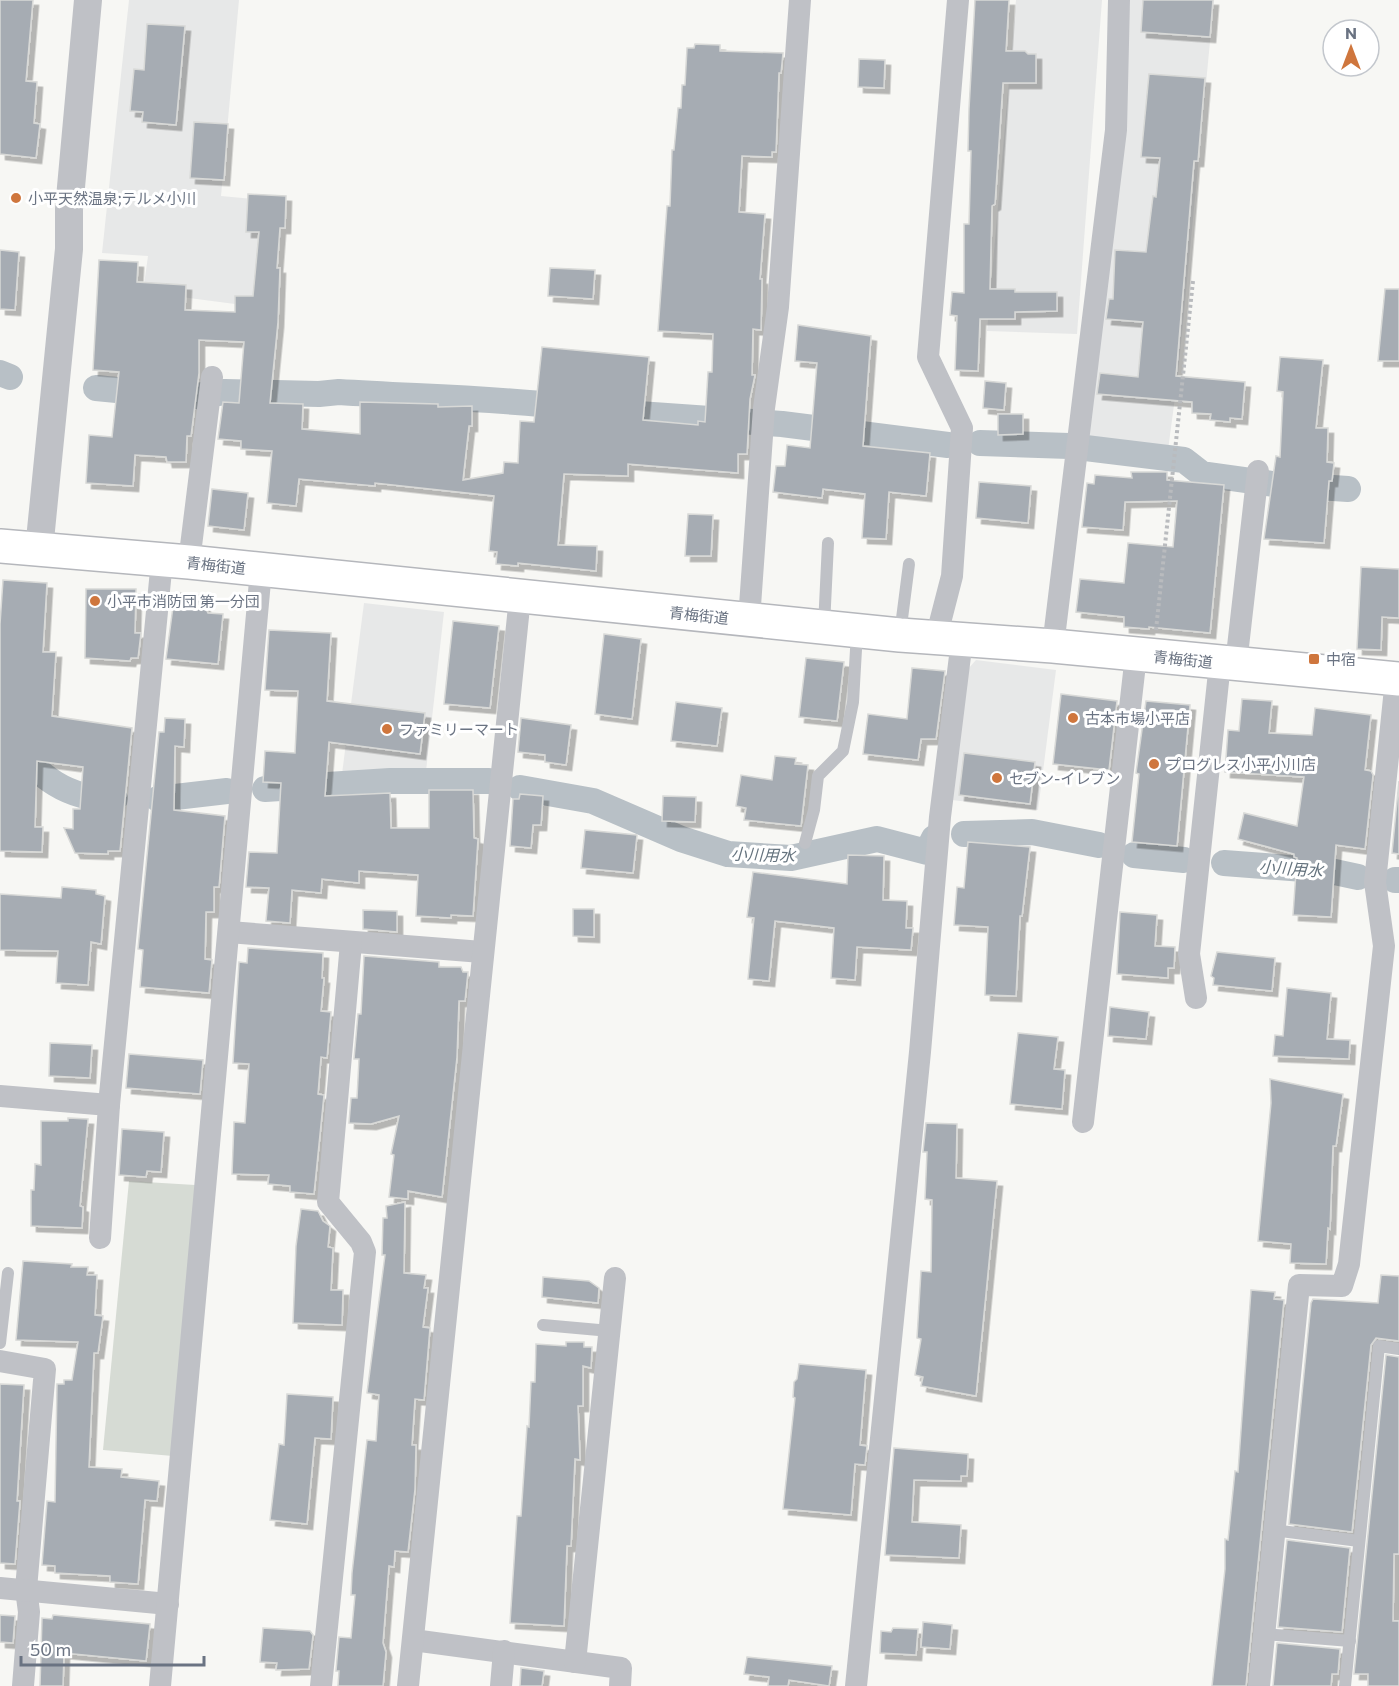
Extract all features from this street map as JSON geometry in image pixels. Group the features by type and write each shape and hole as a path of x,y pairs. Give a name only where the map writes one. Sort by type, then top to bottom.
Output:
{"main road":[{"name":"青梅街道","path":"0,546 176,561 900,635 1053,646 1146,647 1228,663 1397,679"}],"street":[{"path":"39,550 69,249 69,209 88,0"},
{"path":"749,620 761,438 778,307 800,0"},
{"path":"856,1686 920,1053 940,817 962,428 928,357 958,0"},
{"path":"1053,646 1078,447 1088,338 1116,130 1119,0"},
{"path":"100,1238 109,1105 176,561 210,404 212,377"},
{"path":"1196,998 1189,954 1228,663 1257,481"},
{"path":"160,1686 261,570"},
{"path":"408,1686 520,597"},
{"path":"1083,1122 1146,647"},
{"path":"1259,1686 1299,1285 1342,1286 1349,1264 1384,946 1375,882 1397,679"},
{"path":"229,932 482,952"},
{"path":"321,1686 365,1252 361,1242 328,1202 351,943"},
{"path":"0,1096 109,1105"},
{"path":"575,1662 615,1278"},
{"path":"0,1361 45,1369 26,1589 28,1612 23,1686"},
{"path":"0,1588 168,1604"},
{"path":"413,1640 621,1668 620,1686"},
{"path":"501,1686 504,1651"}],"lane":[{"path":"824,627 828,543"},
{"path":"900,635 909,564"},
{"path":"805,843 814,810 818,776 843,751 853,702 857,630"},
{"path":"0,1343 8,1272"},
{"path":"543,1325 610,1332"},
{"path":"1345,1686 1379,1346 1399,1349"},
{"path":"1273,1530 1359,1541"},
{"path":"1263,1634 1350,1641"}],"path":[{"path":"1146,647 1192,281"}],"shaded area":[{"path":"129,0 239,0 221,196 284,202 273,309 143,292 148,256 102,253"},
{"path":"1016,0 1102,0 1077,334 987,331"},
{"path":"1130,0 1214,0 1178,375 1168,450 1092,440 1086,436"},
{"path":"364,603 444,612 426,771 342,774"},
{"path":"976,660 1056,670 1038,810 952,800 968,669"},
{"path":"129,1181 195,1185 173,1456 103,1450"}],"building":[{"path":"0,0 33,0 26,81 37,82 34,123 40,124 36,158 0,154"},
{"path":"975,0 1009,0 1006,51 1025,51 1028,54 1036,54 1036,83 1003,83 995,204 992,206 990,289 1015,289 1015,292 1057,292 1057,311 1015,312 1015,319 980,319 978,371 955,370 957,316 950,315 952,292 964,293 964,224 969,224 971,151 968,151 969,109"},
{"path":"1143,0 1213,0 1210,37 1141,32"},
{"path":"147,24 185,26 176,125 142,122 143,112 130,111 134,69 144,70"},
{"path":"695,44 720,45 720,51 783,53 781,73 779,73 776,152 772,152 772,157 742,156 739,212 765,214 760,279 762,279 761,330 753,329 752,375 755,375 750,399 747,454 738,454 738,473 628,464 628,476 564,474 558,545 597,546 596,571 518,563 518,566 496,564 497,552 489,551 494,496 375,483 375,486 299,479 296,506 267,503 272,451 241,449 241,441 218,439 223,402 239,403 244,342 199,340 199,373 191,436 187,436 186,462 167,462 166,457 135,455 133,486 86,483 89,435 112,437 119,372 93,370 99,260 138,262 137,282 186,285 185,310 235,312 235,296 253,296 259,232 246,232 248,194 286,196 285,228 280,228 277,268 280,268 278,322 270,403 303,404 302,429 360,434 360,402 438,404 438,407 472,406 472,426 469,426 463,480 503,473 504,462 518,463 520,421 534,422 542,347 649,357 643,420 698,425 698,421 705,422 708,372 712,372 713,334 658,331 667,206 670,206 672,150 674,150 678,108 681,108 682,85 685,85 687,48 694,48"},
{"path":"859,59 885,60 884,88 858,87"},
{"path":"1149,74 1205,78 1198,161 1194,161 1176,376 1245,382 1242,419 1230,418 1230,422 1210,420 1211,414 1192,413 1192,402 1097,394 1100,373 1138,377 1143,322 1106,319 1109,299 1113,299 1115,250 1146,252 1153,196 1156,197 1160,158 1141,157"},
{"path":"194,122 228,124 224,180 190,178"},
{"path":"0,250 19,252 15,310 0,309"},
{"path":"550,268 595,270 593,299 548,296"},
{"path":"1385,289 1399,289 1399,361 1378,361"},
{"path":"798,325 871,336 863,446 930,453 926,496 889,492 886,539 862,538 865,494 823,489 822,498 773,492 776,466 785,466 787,445 810,448 817,363 795,361"},
{"path":"1280,357 1323,360 1316,428 1328,428 1327,462 1334,463 1332,481 1329,481 1324,543 1264,539 1276,456 1280,457 1283,392 1277,391"},
{"path":"985,381 1006,383 1004,410 983,408"},
{"path":"998,414 1023,414 1023,434 998,435"},
{"path":"1131,472 1167,472 1167,480 1224,485 1210,633 1124,627 1124,617 1076,612 1080,579 1124,583 1128,543 1173,547 1177,501 1125,502 1123,530 1082,527 1087,483 1094,484 1095,475 1132,478"},
{"path":"979,482 1031,486 1028,523 976,518"},
{"path":"212,489 248,493 244,530 208,526"},
{"path":"688,514 713,515 711,556 685,556"},
{"path":"1361,567 1399,569 1399,618 1382,617 1381,650 1357,649"},
{"path":"3,580 47,583 43,652 56,652 52,716 132,728 120,851 108,851 108,854 75,853 64,828 73,829 73,809 80,809 83,767 37,761 35,827 43,827 42,852 0,851 0,624"},
{"path":"86,589 136,589 135,633 141,633 138,658 131,658 130,661 85,658"},
{"path":"175,592 199,595 208,613 223,614 218,664 166,659"},
{"path":"453,621 499,626 490,708 444,704"},
{"path":"269,630 331,633 327,701 425,713 420,754 329,742 325,796 390,793 391,828 429,828 429,790 473,790 474,838 478,839 473,916 451,915 451,918 416,916 418,875 359,871 359,883 322,879 321,893 292,890 290,923 266,921 269,888 246,887 249,852 277,853 281,783 263,782 265,751 295,753 298,691 265,690"},
{"path":"604,634 641,639 632,719 595,714"},
{"path":"806,658 844,662 837,721 799,717"},
{"path":"912,668 945,671 936,739 921,739 918,760 863,754 868,714 907,719"},
{"path":"1061,694 1117,701 1109,770 1053,764"},
{"path":"1242,699 1272,701 1269,733 1312,735 1315,708 1371,715 1365,770 1371,771 1373,775 1365,849 1336,845 1331,917 1293,915 1297,858 1294,854 1238,839 1244,813 1297,826 1304,777 1225,772 1228,730 1239,731"},
{"path":"1146,701 1190,705 1177,846 1132,842 1139,774 1136,773"},
{"path":"676,702 722,708 717,746 671,741"},
{"path":"165,718 185,719 184,747 175,746 174,810 225,816 219,887 214,887 214,912 206,912 205,959 212,960 209,993 140,987 143,950 138,949 159,732 164,732"},
{"path":"521,718 571,725 566,765 545,762 545,755 518,752"},
{"path":"964,753 1035,762 1030,804 959,795"},
{"path":"775,756 796,758 795,764 808,765 801,826 744,820 746,808 736,806 741,775 772,780"},
{"path":"1399,781 1399,854 1392,853"},
{"path":"520,794 543,796 541,825 533,825 531,848 510,846 513,799 519,799"},
{"path":"663,796 696,797 695,822 662,821"},
{"path":"585,830 637,835 633,873 581,868"},
{"path":"968,842 1030,847 1022,916 1020,916 1016,996 985,995 988,927 954,925 957,887 964,888"},
{"path":"848,855 884,856 883,900 907,901 906,928 913,928 911,950 857,947 855,980 831,978 834,928 775,921 769,981 748,979 754,918 747,917 753,872 847,884"},
{"path":"62,887 96,890 96,894 105,896 101,944 91,942 88,985 56,983 58,951 0,950 0,894 61,898"},
{"path":"573,909 594,909 594,937 573,936"},
{"path":"363,910 397,911 397,932 363,929"},
{"path":"1120,912 1157,915 1155,946 1175,947 1174,968 1168,968 1168,978 1117,974"},
{"path":"248,948 323,953 322,978 324,978 321,1011 331,1012 327,1058 321,1057 318,1094 324,1095 314,1194 290,1192 290,1186 268,1184 269,1175 232,1174 234,1122 245,1123 249,1064 233,1063 239,962 247,963"},
{"path":"1217,952 1275,958 1272,991 1213,985 1214,978 1211,976"},
{"path":"364,956 439,962 439,967 461,967 463,972 468,972 465,1001 459,1001 457,1057 442,1197 408,1191 408,1199 389,1197 394,1155 391,1154 399,1116 371,1124 349,1123 351,1098 357,1098 359,1059 354,1059 358,1014 361,1014"},
{"path":"1287,988 1331,993 1327,1039 1350,1040 1349,1059 1273,1056 1275,1035 1283,1036"},
{"path":"1110,1007 1149,1012 1146,1039 1108,1036"},
{"path":"1018,1033 1058,1037 1054,1069 1065,1070 1062,1109 1010,1104"},
{"path":"50,1043 92,1045 90,1078 49,1076"},
{"path":"129,1054 203,1060 200,1094 126,1088"},
{"path":"1270,1079 1343,1094 1336,1146 1333,1146 1330,1229 1328,1228 1326,1264 1290,1263 1291,1244 1258,1241 1271,1103"},
{"path":"68,1118 88,1119 80,1206 83,1207 82,1228 31,1226 31,1190 34,1190 35,1164 41,1165 41,1121 68,1121"},
{"path":"926,1123 957,1124 956,1178 997,1181 976,1396 921,1386 923,1377 915,1375 921,1339 917,1338 921,1271 931,1272 932,1200 925,1199 927,1152 923,1152"},
{"path":"122,1129 164,1132 161,1172 147,1171 146,1177 119,1175"},
{"path":"405,1202 404,1273 426,1275 424,1288 428,1288 423,1327 430,1328 424,1400 415,1399 412,1445 416,1445 415,1489 408,1552 395,1551 394,1567 389,1566 383,1643 386,1652 383,1686 338,1686 339,1671 336,1671 339,1637 351,1638 355,1595 351,1595 352,1573 367,1440 376,1441 379,1395 367,1393 385,1255 382,1255 383,1218 387,1218 386,1206"},
{"path":"301,1209 318,1211 323,1221 330,1226 328,1247 333,1248 331,1290 343,1290 342,1325 293,1323 296,1246"},
{"path":"23,1261 88,1267 87,1275 97,1275 95,1315 103,1316 98,1353 94,1353 89,1467 122,1469 121,1477 159,1481 157,1501 145,1500 138,1584 110,1582 110,1576 55,1573 55,1566 42,1565 47,1501 55,1502 57,1384 64,1384 64,1380 72,1380 78,1342 16,1340"},
{"path":"1381,1275 1399,1276 1399,1341 1376,1338 1371,1345 1352,1532 1289,1524 1311,1303 1313,1299 1378,1303"},
{"path":"543,1277 589,1281 599,1288 598,1303 542,1297"},
{"path":"1251,1290 1275,1292 1274,1299 1284,1300 1246,1686 1212,1686 1225,1569 1225,1539 1228,1540 1235,1471 1238,1472"},
{"path":"566,1342 584,1342 584,1347 592,1347 591,1368 583,1366 583,1406 578,1406 580,1460 575,1459 571,1546 567,1546 564,1626 510,1623 517,1516 521,1516 531,1382 535,1382 536,1344 566,1346"},
{"path":"1386,1355 1399,1357 1399,1554 1394,1554 1393,1621 1399,1621 1399,1686 1368,1686 1368,1674 1354,1674"},
{"path":"799,1364 866,1370 860,1445 867,1446 865,1465 855,1464 851,1515 783,1509 795,1398 793,1397 794,1382 797,1379"},
{"path":"0,1384 24,1385 17,1501 20,1501 15,1564 0,1563"},
{"path":"287,1394 333,1397 331,1439 315,1438 307,1524 270,1520 279,1444 284,1445"},
{"path":"894,1448 968,1454 967,1476 961,1476 961,1481 914,1480 912,1522 961,1525 959,1558 885,1555"},
{"path":"1287,1540 1350,1548 1342,1632 1278,1627"},
{"path":"0,1615 15,1616 13,1643 0,1642"},
{"path":"53,1615 150,1624 146,1661 64,1653 63,1686 40,1686 42,1618 52,1619"},
{"path":"923,1622 952,1625 950,1649 921,1647"},
{"path":"263,1628 310,1631 313,1635 309,1669 276,1670 277,1663 260,1662"},
{"path":"893,1628 918,1629 916,1655 880,1653 881,1631 891,1632"},
{"path":"1277,1643 1340,1649 1338,1674 1332,1674 1331,1686 1273,1686"},
{"path":"747,1657 832,1666 829,1686 789,1680 788,1686 768,1686 769,1677 744,1674"},
{"path":"521,1668 544,1671 542,1686 520,1686"}],"waterway":[{"path":"0,373 10,377"},
{"path":"96,388 189,397 225,392 319,394 339,392 571,407"},
{"path":"610,412 782,424 948,445"},
{"path":"980,443 1069,446 1184,460 1202,474 1273,484 1348,489"},
{"name":"小川用水","path":"0,734 38,771 64,788 96,798 115,799"},
{"name":"小川用水","path":"265,789 390,781 489,781"},
{"name":"小川用水","path":"520,788 593,801 681,839 728,854 791,858 877,839 927,852 934,838"},
{"name":"小川用水","path":"158,799 227,791"},
{"name":"小川用水","path":"964,834 1032,832 1099,845"},
{"name":"小川用水","path":"1134,855 1184,860"},
{"name":"小川用水","path":"1224,863 1330,871 1358,877"}],"place":[{"name":"小平天然温泉;テルメ小川","path":"16,198"},
{"name":"小平市消防団 第一分団","path":"95,601"},
{"name":"中宿","path":"1314,659"},
{"name":"古本市場小平店","path":"1073,718"},
{"name":"ファミリーマート","path":"387,729"},
{"name":"プログレス小平小川店","path":"1154,764"},
{"name":"セブン-イレブン","path":"997,778"}]}
